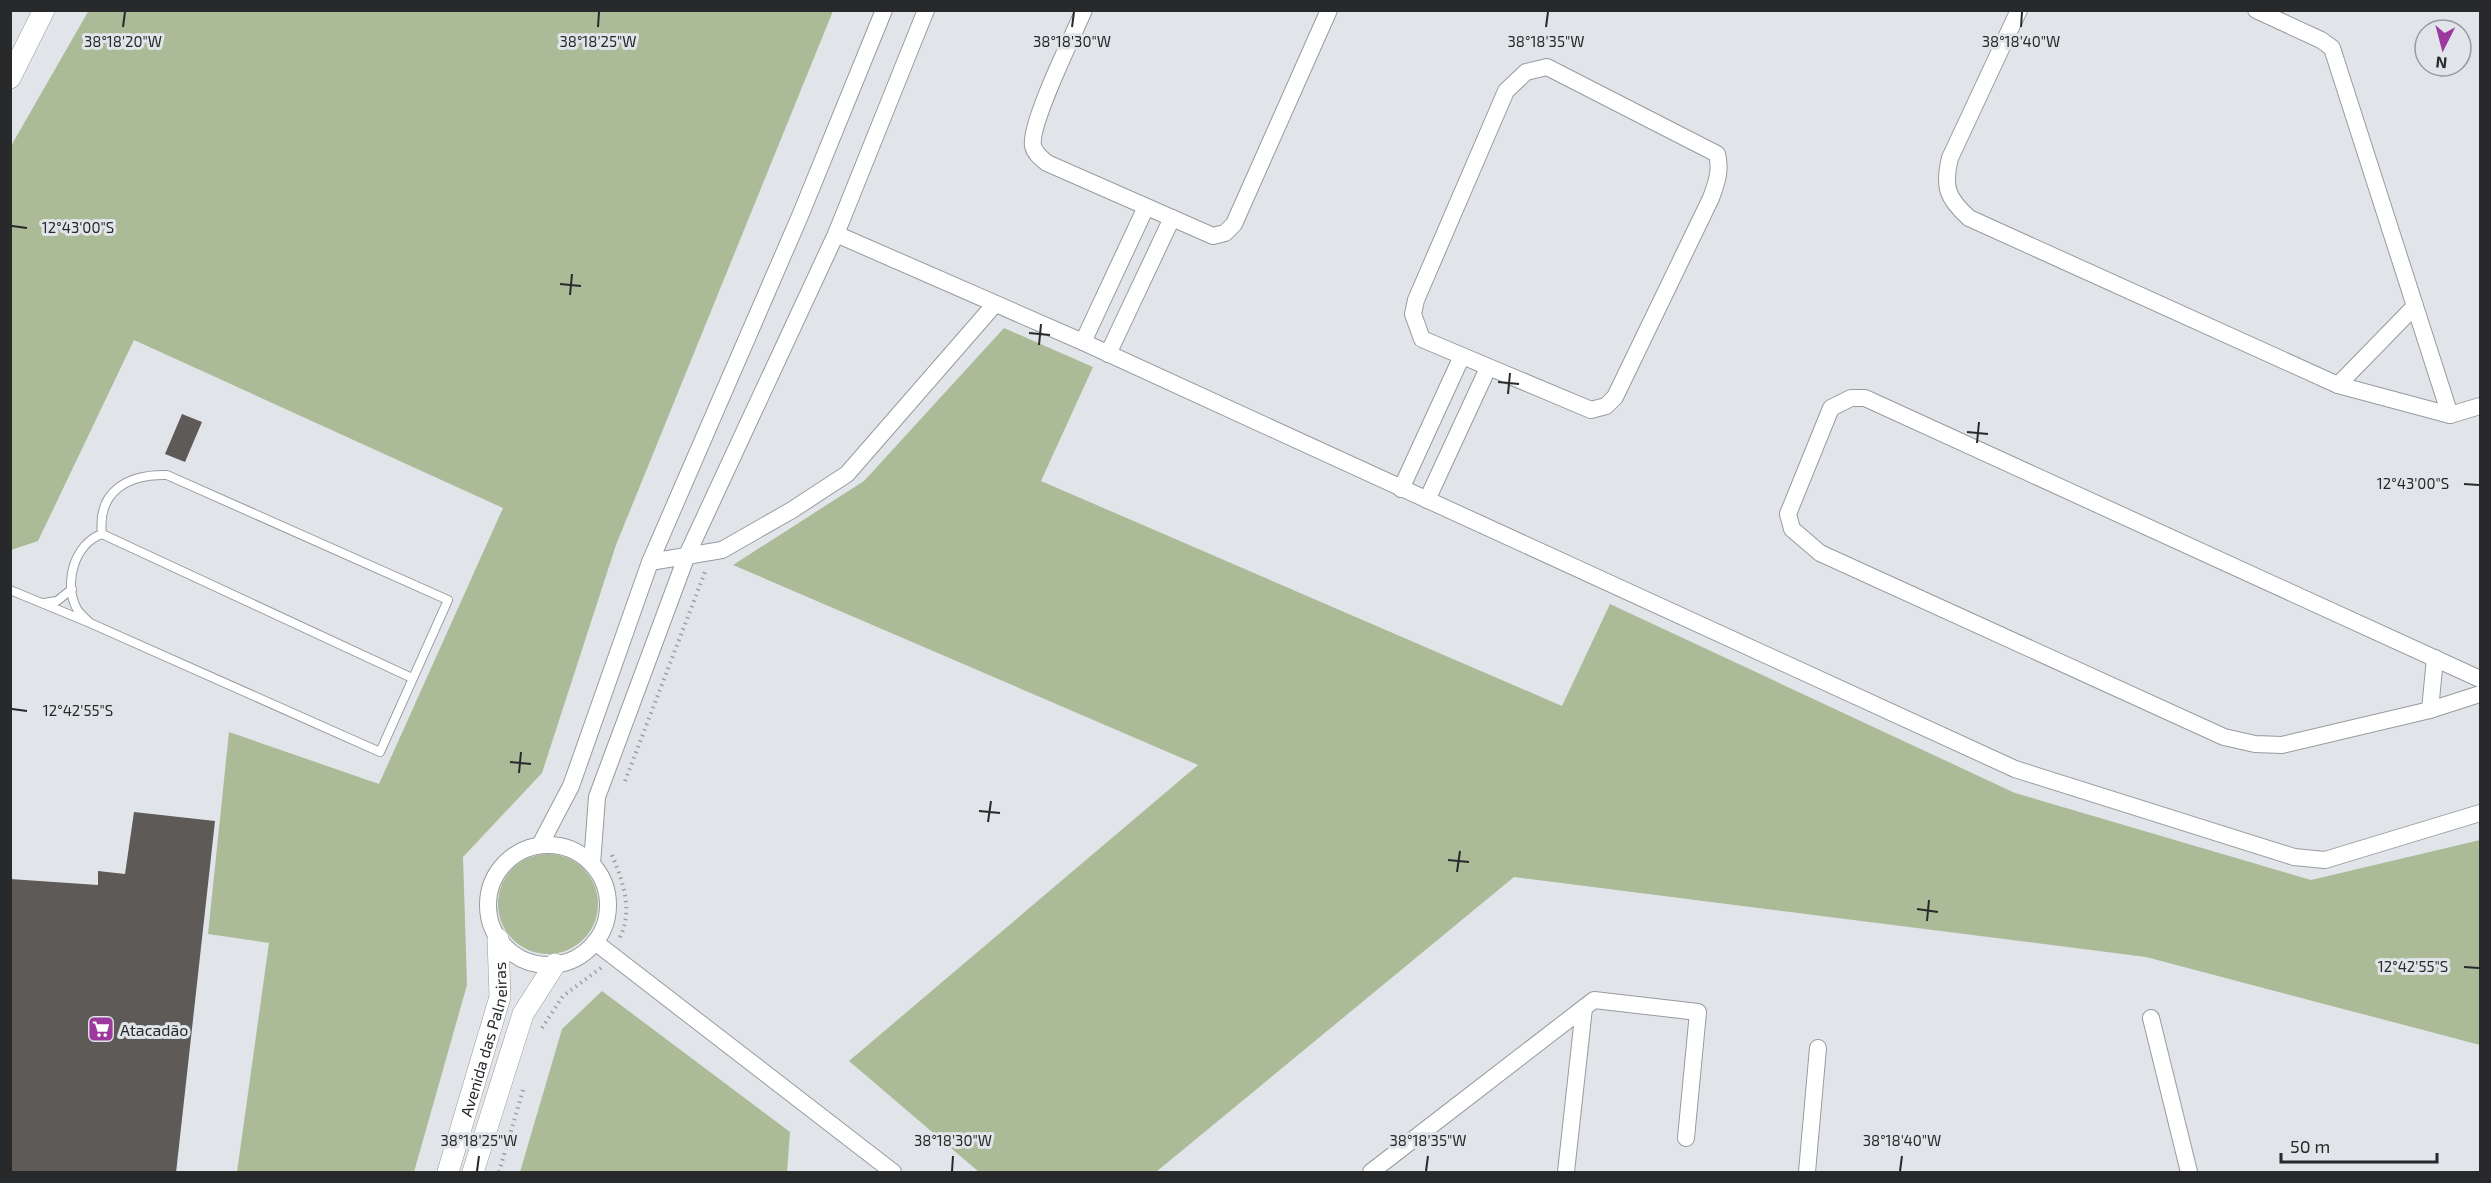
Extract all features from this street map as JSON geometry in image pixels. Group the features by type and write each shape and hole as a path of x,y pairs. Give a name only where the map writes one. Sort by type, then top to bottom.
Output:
{"street":[{"path":"10,78 44,10"},
{"path":"540,845 571,786 650,562 800,216 884,10"},
{"path":"592,864 597,797 687,555 836,234 926,10"},
{"path":"1084,10 1038,119 1032,143 1035,153 1047,163 1213,236 1225,234 1234,224 1329,10"},
{"path":"2019,10 1950,158 1945,177 1953,204 1969,218 2338,385 2450,415 2481,406"},
{"path":"2256,10 2321,40 2332,48 2450,415"},
{"path":"1547,67 1717,154 1718,178 1711,198 1615,397 1606,406 1591,410 1488,368 1422,339 1413,314 1416,300 1506,91 1526,72 1547,67"},
{"path":"1083,342 1146,207"},
{"path":"1108,354 1172,219"},
{"path":"836,234 1083,342 2015,769 2294,857 2325,860 2481,813"},
{"path":"650,562 722,550 847,474 995,303"},
{"path":"2338,385 2415,306"},
{"path":"1401,489 1462,357"},
{"path":"1427,500 1488,368"},
{"path":"2481,679 1865,398 1851,398 1831,408 1788,514 1791,529 1820,553 2232,739 2255,744 2282,745 2430,710 2481,694"},
{"path":"2430,710 2435,658"},
{"path":"540,845 568,849 592,864 602,878 607,895 607,912 595,942 569,961 538,964 523,959 498,939 490,923 488,906 490,889 497,873 508,859 523,850 540,845"},
{"name":"Avenida das Palneiras","path":"448,1173 500,997 498,939"},
{"path":"595,942 877,1166 893,1173"},
{"name":"Avenida das Palneiras","path":"473,1173 523,1014 555,964"},
{"path":"1371,1173 1594,1000 1698,1012 1686,1137"},
{"path":"1566,1173 1584,1008"},
{"path":"2151,1018 2189,1173"},
{"path":"1807,1173 1818,1048"}],"lane":[{"path":"10,590 90,623 380,752 448,600 167,475 146,474 130,479 115,491 104,505 100,517 102,534"},
{"path":"90,623 77,609 72,589 72,569 79,552 90,538 102,534 412,678"},
{"path":"42,603 57,601 72,589"}],"green space":[{"path":"89,10 833,11 616,545 542,773 463,857 467,985 414,1172 237,1172 269,943 208,934 229,732 379,784 503,508 134,340 38,541 11,550 11,146"},
{"path":"1004,328 1093,367 1041,481 1562,706 1610,604 2015,793 2311,880 2480,840 2480,1045 2146,957 1514,877 1156,1172 979,1172 849,1061 1198,765 733,565 864,481"},
{"path":"548,854 576,862 590,876 598,904 590,932 576,946 548,954 520,946 506,932 498,904 506,876 520,862"},
{"path":"602,991 790,1132 787,1172 520,1172 562,1029"}],"building":[{"path":"182,414 202,422 185,462 165,454"},
{"name":"Atacadão","path":"134,812 215,821 176,1173 10,1173 10,879 98,885 98,871 125,874"}],"place":[{"name":"Atacadão","path":"101,1029"}]}
